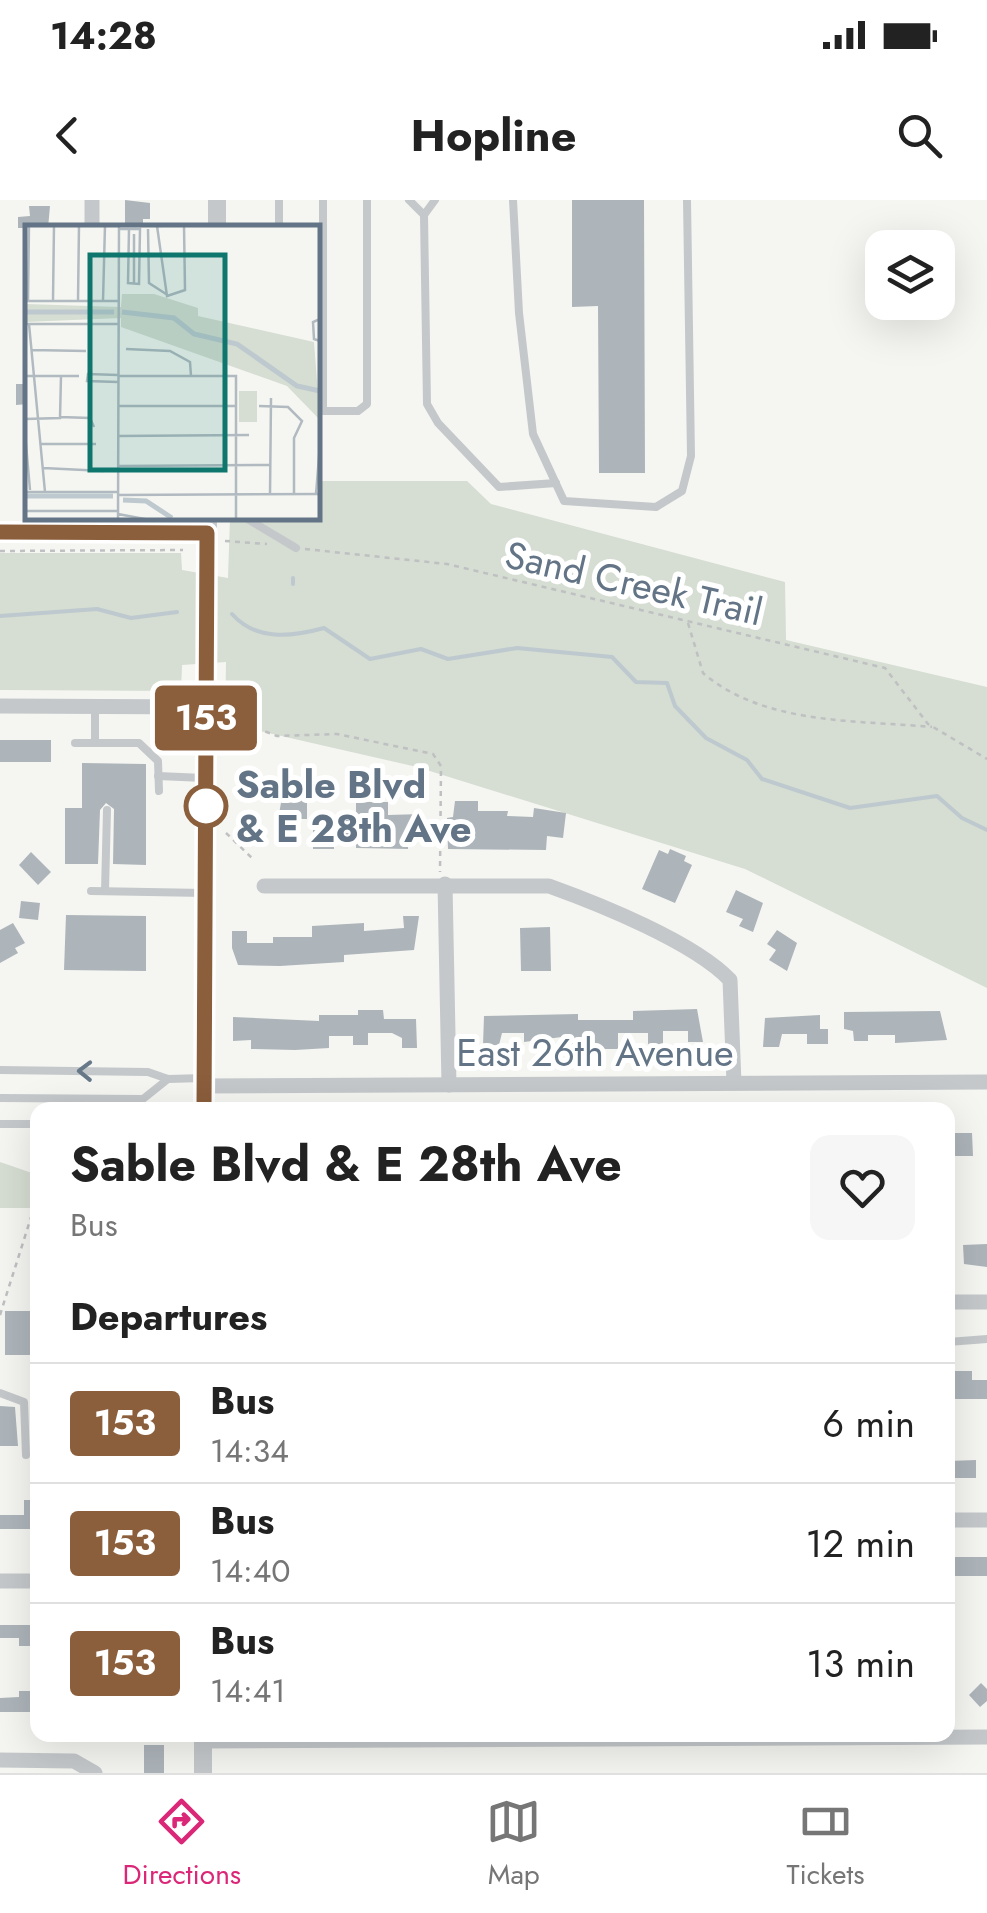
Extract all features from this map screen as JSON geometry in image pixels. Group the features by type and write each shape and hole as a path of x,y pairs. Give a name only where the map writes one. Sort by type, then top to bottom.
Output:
{"street":[{"path":"0,532 90,524 208,525 204,1102"},
{"path":"0,706 206,706"},
{"path":"446,884 450,1085"},
{"path":"264,886 549,886 587,900 718,968 730,980 734,1083"},
{"name":"East 26th Avenue","path":"204,1082 987,1082"},
{"path":"955,1302 987,1302"},
{"path":"955,1520 987,1520"},
{"path":"0,1580 30,1580"},
{"path":"955,1737 987,1737"},
{"path":"202,1742 202,1773"},
{"path":"0,1760 74,1762 95,1773"}],"lane":[{"path":"278,225 279,200"},
{"path":"323,200 320,410 358,410 366,404 367,200"},
{"path":"409,200 424,215"},
{"path":"435,200 424,215 427,404 438,422 499,486 556,484"},
{"path":"512,200 518,313 533,434 556,484 564,500 656,507 682,491 690,456 687,200"},
{"path":"249,520 296,548"},
{"path":"95,706 95,742"},
{"path":"74,742 139,742 158,761 159,790"},
{"path":"158,776 206,778"},
{"path":"105,891 107,810"},
{"path":"91,891 205,893"},
{"path":"0,1070 148,1072 168,1079 204,1082"},
{"path":"0,1098 143,1099 168,1079"},
{"path":"0,1124 30,1124"},
{"path":"955,1341 987,1339"},
{"path":"0,1393 24,1402 26,1450 30,1448"}],"path":[{"name":"Sand Creek Trail","path":"232,540 447,564 885,668 933,727 987,760"},
{"path":"0,550 188,549"},
{"path":"688,622 704,672 750,702 863,723 933,727"},
{"path":"228,717 276,736 323,732 433,754 440,766 440,867"},
{"path":"226,834 252,858"},
{"path":"0,1316 30,1221"}],"shaded area":[{"path":"320,481 467,481 491,504 785,582 786,640 987,687 987,988 745,869 417,767 225,723 226,662 182,665 181,691 0,690 0,553 181,553 182,570 228,578 230,520 320,520"},
{"path":"0,1162 30,1172 30,1208 0,1208"}],"building":[{"path":"125,200 150,203 150,219 143,219 143,225 125,225"},
{"path":"572,200 644,200 645,473 599,473 598,306 572,307"},
{"path":"29,206 50,206 48,225 18,228 18,217 30,216"},
{"path":"16,384 25,384 25,404 16,405"},
{"path":"161,732 174,743 163,755 151,744"},
{"path":"0,740 51,740 51,762 0,762"},
{"path":"82,763 146,764 146,865 113,864 114,809 106,803 100,810 98,864 65,864 65,808 82,808"},
{"path":"282,797 307,797 307,819 291,819 291,831 276,831"},
{"path":"455,801 478,801 478,811 508,811 507,816 533,817 534,808 566,813 563,838 547,836 546,850 448,849 447,818 453,817"},
{"path":"356,802 388,802 388,815 423,814 423,837 408,837 408,849 356,848 356,839 334,839 334,849 313,849 313,820 356,820"},
{"path":"670,849 686,856 684,861 692,865 675,903 642,889 659,850 668,854"},
{"path":"31,852 51,872 38,885 19,865"},
{"path":"736,890 763,903 753,932 739,926 743,919 726,912"},
{"path":"21,901 40,903 38,920 19,918"},
{"path":"66,915 146,916 146,971 64,970"},
{"path":"403,916 419,916 414,950 344,955 344,962 280,966 238,965 232,948 232,931 247,931 247,943 273,943 273,937 312,937 312,926 364,923 364,931 404,928"},
{"path":"13,923 25,943 15,948 18,953 0,963 0,930"},
{"path":"550,927 551,971 521,971 520,928"},
{"path":"777,930 797,943 787,971 769,960 776,950 767,944"},
{"path":"697,1009 703,1042 688,1042 688,1031 663,1031 663,1045 648,1045 648,1033 618,1033 618,1049 603,1049 569,1046 569,1036 524,1042 524,1033 502,1033 499,1045 483,1045 484,1016 578,1014 578,1020 633,1020 633,1011"},
{"path":"358,1010 383,1010 384,1019 416,1019 417,1048 402,1048 402,1038 392,1033 368,1033 368,1045 353,1045 353,1036 329,1036 329,1048 295,1050 251,1049 251,1040 233,1041 233,1017 319,1021 319,1015 358,1015"},
{"path":"940,1011 947,1040 895,1043 895,1035 868,1035 868,1041 854,1041 853,1031 844,1029 844,1012"},
{"path":"820,1015 820,1029 828,1029 828,1044 807,1044 807,1034 782,1034 779,1047 763,1047 765,1018"},
{"path":"955,1133 972,1133 973,1156 955,1156"},
{"path":"987,1244 987,1267 964,1264 963,1245"},
{"path":"5,1311 30,1311 30,1355 5,1355"},
{"path":"955,1371 972,1371 972,1380 987,1380 987,1399 955,1399"},
{"path":"0,1406 15,1407 18,1446 0,1446"},
{"path":"976,1460 976,1478 955,1478 955,1461"},
{"path":"24,1500 30,1500 30,1529 0,1529 0,1515 24,1515"},
{"path":"955,1557 987,1557 987,1576 955,1576"},
{"path":"0,1625 30,1625 30,1646 19,1646 19,1638 0,1638"},
{"path":"981,1683 987,1689 987,1701 980,1707 969,1695"},
{"path":"19,1691 30,1691 30,1712 0,1712 0,1698 19,1697"},
{"path":"144,1745 164,1745 164,1773 144,1773"}],"waterway":[{"path":"293,578 293,584"},
{"path":"0,616 97,609 131,618 177,612"},
{"path":"232,614 252,629 275,635 324,628 370,659 421,649 448,659 517,648 612,657 636,682 667,683 675,706 706,738 747,760 762,779 850,808 937,796 962,818 987,830"}],"bus line":[{"name":"153","path":"0,532 207,533 204,1102"}],"place":[{"name":"Sable Blvd & E 28th Ave","path":"206,806"}]}
